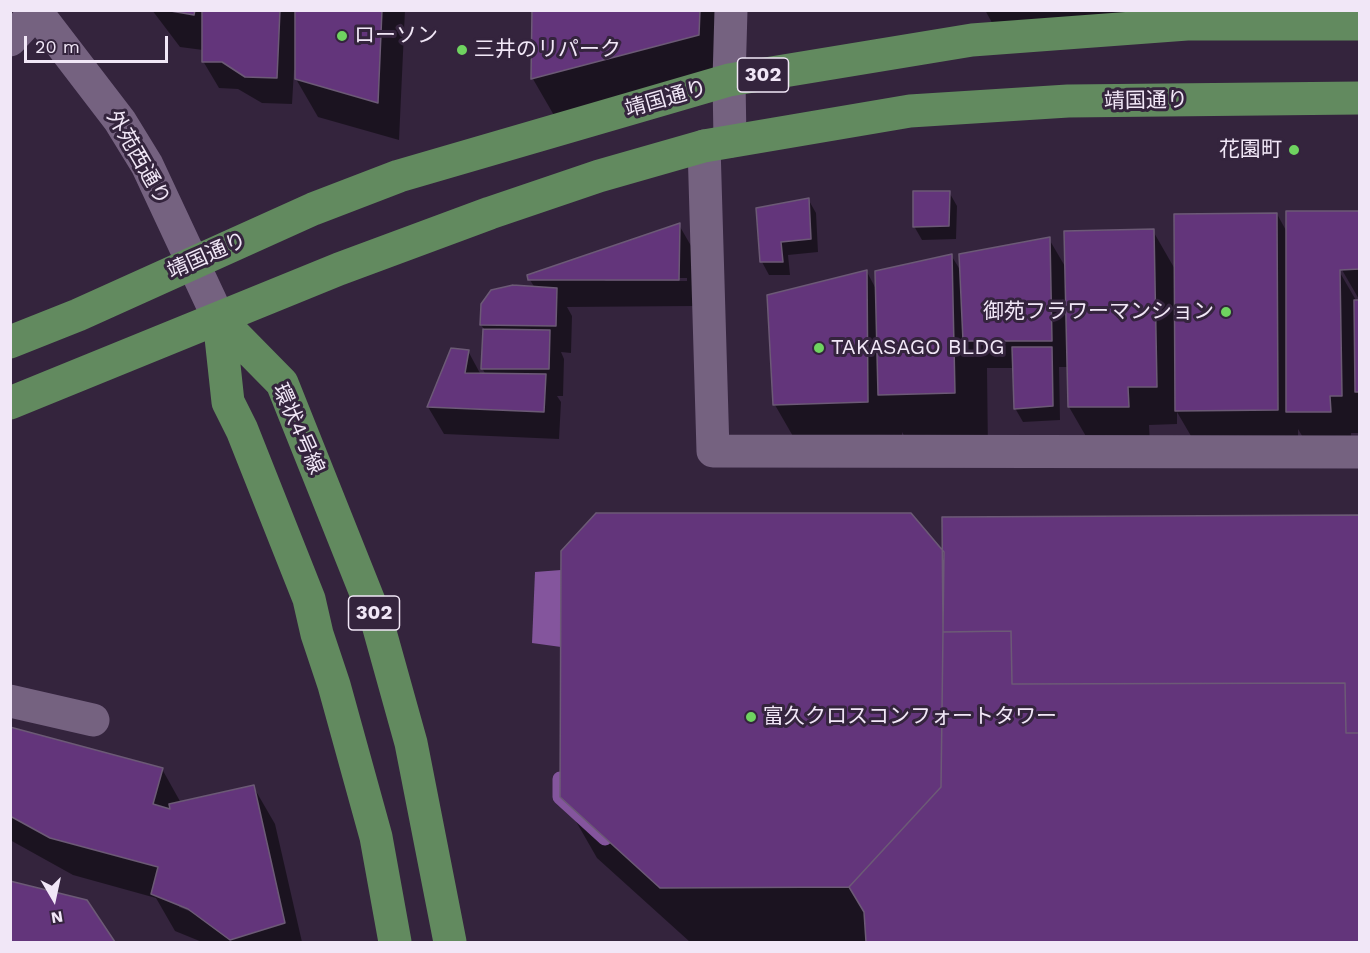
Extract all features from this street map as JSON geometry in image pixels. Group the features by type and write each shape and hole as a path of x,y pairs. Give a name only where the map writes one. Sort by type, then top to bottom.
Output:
{"main road":[{"name":"靖国通り","path":"10,342 78,315 313,209 399,176 729,80 972,40 1187,24 1359,24"},
{"name":"靖国通り","path":"10,403 339,270 490,213 599,176 717,143 910,111 1068,101 1359,98"},
{"name":"302","path":"219,319 228,402 242,430 309,599 376,837 394,942"},
{"name":"環状4号線","path":"219,319 282,383 377,621 411,743 450,942"}],"street":[{"path":"731,10 729,80 717,143 713,451 1359,452"},
{"path":"10,40 36,11"},
{"name":"外苑西通り","path":"36,11 120,121 147,165 219,319"},
{"path":"10,701 93,720"}],"shaded area":[{"path":"561,570 561,647 532,643 535,572"}],"building":[{"path":"165,10 195,10 194,15"},
{"path":"202,10 280,10 277,78 245,77 222,62 202,62"},
{"path":"295,10 382,10 378,103 295,79"},
{"path":"532,10 700,10 699,35 531,79"},
{"path":"913,191 950,191 949,226 913,227"},
{"path":"809,198 811,239 781,242 783,262 760,262 756,208"},
{"path":"1286,211 1360,211 1360,269 1340,270 1342,396 1330,396 1331,412 1286,412"},
{"name":"御苑フラワーマンション","path":"1277,213 1278,410 1175,411 1174,214"},
{"path":"680,223 679,280 528,280 527,275"},
{"path":"1154,229 1157,387 1128,387 1129,407 1068,407 1064,231"},
{"path":"1050,237 1052,341 963,341 959,254"},
{"path":"952,254 955,393 878,395 875,271"},
{"name":"TAKASAGO BLDG","path":"867,270 868,402 773,405 767,295"},
{"path":"513,285 557,288 556,326 480,325 481,304 491,290"},
{"path":"1354,300 1360,300 1360,392 1355,392"},
{"path":"483,329 550,330 549,369 481,369"},
{"path":"1012,347 1052,347 1053,406 1014,409"},
{"path":"451,348 469,350 465,373 546,374 544,412 427,407"},
{"name":"富久クロスコンフォートタワー","path":"596,513 911,513 944,552 941,787 849,887 660,888 560,797 561,551"},
{"path":"1360,515 1360,733 1346,733 1345,683 1012,684 1011,631 943,632 942,517"},
{"path":"1011,631 1012,684 1345,683 1346,733 1360,733 1360,942 866,942 864,912 849,887 941,787 943,632"},
{"path":"10,727 163,768 153,804 170,809 169,804 254,785 285,923 230,940 188,909 151,894 158,867 50,838 10,816"},
{"path":"10,881 87,900 115,942 10,942"}],"waterway":[{"path":"560,779 560,797 605,838"}],"place":[{"name":"ローソン","path":"342,36"},
{"name":"三井のリパーク","path":"462,50"},
{"name":"花園町","path":"1294,150"},
{"name":"御苑フラワーマンション","path":"1226,312"},
{"name":"TAKASAGO BLDG","path":"819,348"},
{"name":"富久クロスコンフォートタワー","path":"751,717"}]}
